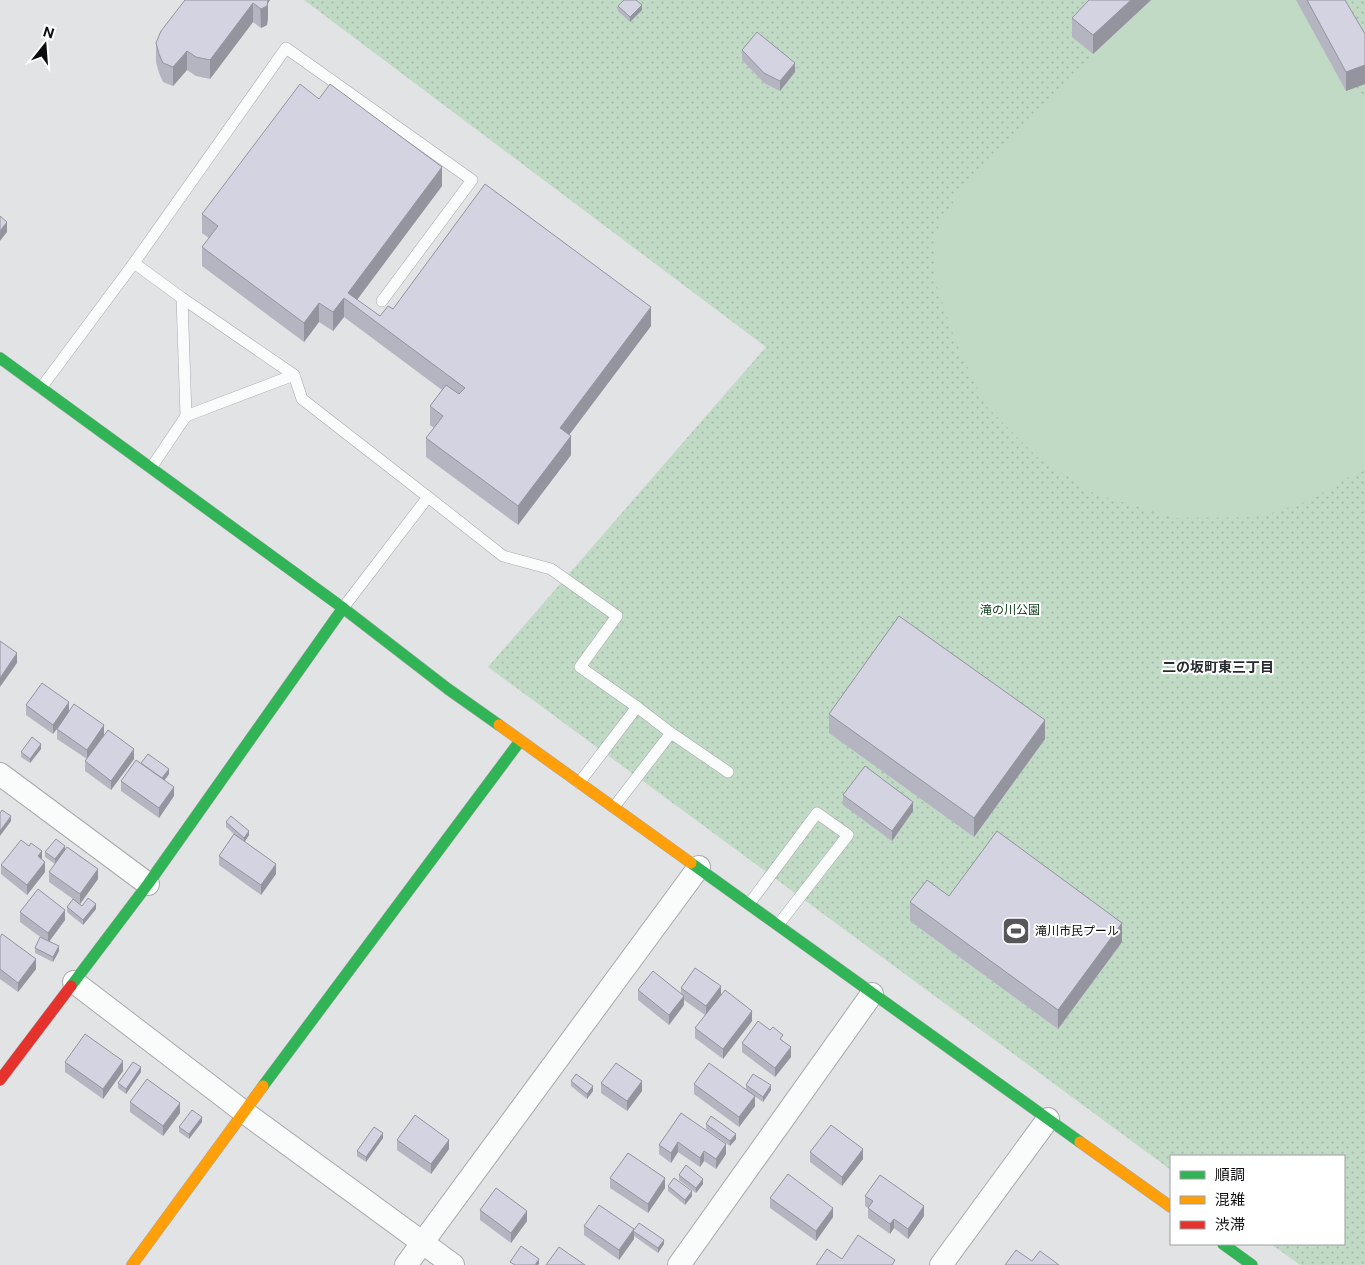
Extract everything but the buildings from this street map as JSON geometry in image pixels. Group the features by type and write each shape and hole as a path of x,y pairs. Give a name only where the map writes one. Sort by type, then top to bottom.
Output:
{"street":[{"path":"0,358 343,608 448,689 1170,1206"},
{"path":"1,1078 148,884 343,608"},
{"path":"132,1265 520,741"},
{"path":"0,774 148,884"},
{"path":"406,1265 699,867"},
{"path":"74,982 244,1112 453,1265"},
{"path":"679,1265 872,994"},
{"path":"941,1265 1048,1119"}],"lane":[{"path":"41,388 134,263 286,48 472,180 382,301"},
{"path":"134,263 294,375 302,399 503,556 551,569 617,616 580,667 728,772"},
{"path":"182,298 186,416"},
{"path":"151,468 186,416 294,375"},
{"path":"343,608 428,497"},
{"path":"579,783 637,707"},
{"path":"614,807 671,733"},
{"path":"749,904 817,812 848,834 778,925"}],"green space":[{"name":"滝の川公園","path":"304,0 1365,0 1365,1265 1300,1265 1272,1245 1345,1245 1345,1155 1170,1155 1170,1169 488,667 766,347"},
{"path":"1152,0 1305,0 1365,101 1365,467 1313,499 1260,517 1176,518 1095,494 1037,457 987,407 956,343 936,284 934,235 958,195"}],"traffic: fast":[{"path":"0,358 343,608 448,689 499,725"},
{"path":"71,986 148,884 343,608"},
{"path":"263,1086 520,741"},
{"path":"691,863 1080,1142"},
{"path":"1224,1245 1252,1265"}],"traffic: slow":[{"path":"499,725 691,863"},
{"path":"132,1265 263,1086"},
{"path":"1080,1142 1170,1206"}],"traffic: jam":[{"path":"0,1080 71,986"}],"place":[{"name":"滝川市民プール","path":"1016,931"}],"district":[{"name":"二の坂町東三丁目","path":"1218,667"}]}
